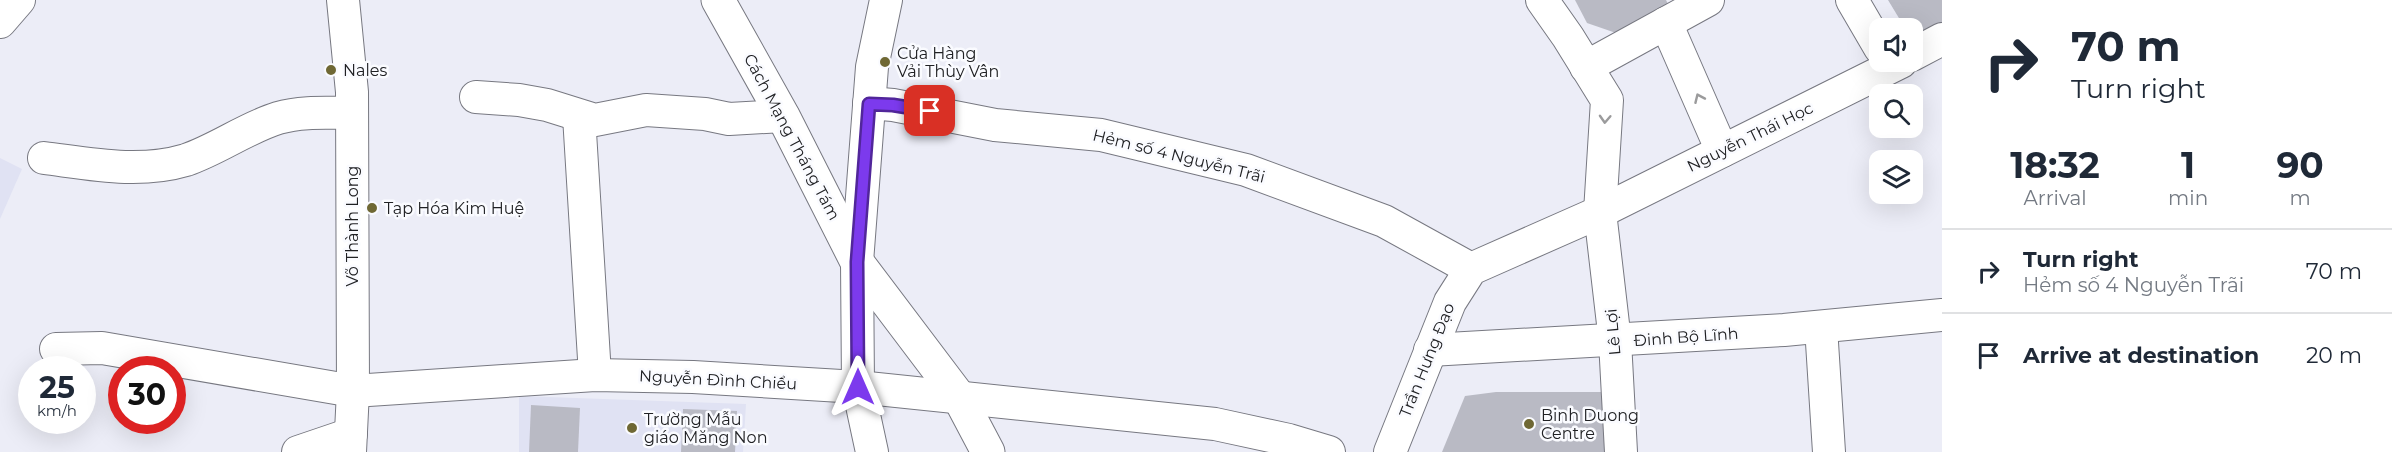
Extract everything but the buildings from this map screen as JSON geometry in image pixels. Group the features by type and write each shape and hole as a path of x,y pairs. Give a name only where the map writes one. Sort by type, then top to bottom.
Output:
{"main road":[{"name":"Cách Mạng Tháng Tám","path":"718,0 783,116 857,262 959,397 988,452"}],"street":[{"path":"0,22 19,0"},
{"name":"Võ Thành Long","path":"343,0 352,113 353,391 351,443"},
{"path":"872,452 858,387 857,262 872,68 886,0"},
{"name":"Lê Lợi","path":"1542,0 1606,100 1600,212 1615,341 1621,452"},
{"path":"1586,67 1708,0"},
{"path":"1852,0 1869,24"},
{"path":"1666,23 1722,151"},
{"name":"Nguyễn Thái Học","path":"1923,47 1942,39"},
{"name":"Nguyễn Thái Học","path":"1600,212 1722,151 1870,72"},
{"path":"476,97 519,100 566,110 595,120 646,110 705,114 729,119 783,116"},
{"name":"Hẻm số 4 Nguyễn Trãi","path":"869,104 893,105 995,125 1101,135 1246,170 1384,221 1471,269"},
{"path":"44,158 132,168 155,166 185,160 277,119 298,113 352,113"},
{"path":"579,116 595,375"},
{"path":"1471,269 1600,212"},
{"name":"Trần Hưng Đạo","path":"1390,452 1450,302 1471,269"},
{"name":"Đinh Bộ Lĩnh","path":"1430,350 1615,341 1821,327 1942,315"},
{"path":"1821,327 1829,452"},
{"name":"Nguyễn Đình Chiểu","path":"56,349 102,348 353,391 595,375 693,377 858,387 1215,424 1289,440 1329,452"},
{"path":"298,452 351,443"}],"shaded area":[{"path":"0,158 22,169 0,219"},
{"name":"Trường Mẫu giáo Măng Non","path":"519,396 746,404 743,452 519,452"}],"place":[{"name":"Cửa Hàng Vải Thùy Vân","path":"885,62"},
{"name":"Nales","path":"331,70"},
{"name":"Tạp Hóa Kim Huệ","path":"372,208"},
{"name":"Binh Duong Centre","path":"1529,424"},
{"name":"Trường Mẫu giáo Măng Non","path":"632,428"}],"route":[{"path":"858,387 857,262 869,104 930,111"}]}
